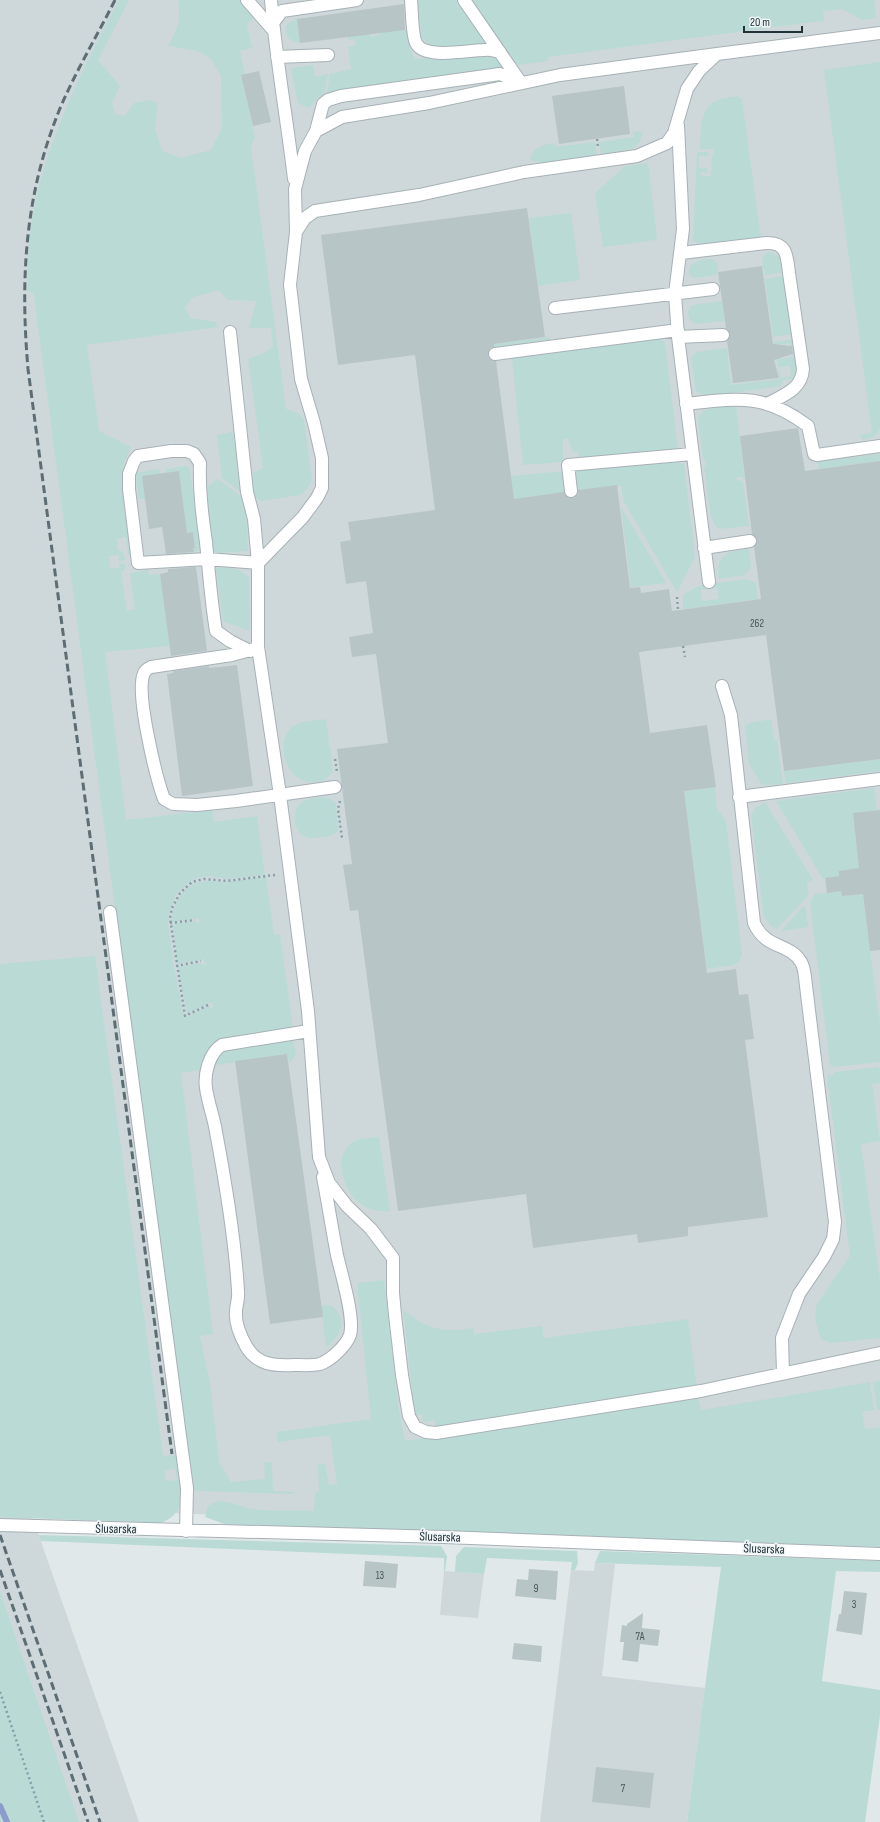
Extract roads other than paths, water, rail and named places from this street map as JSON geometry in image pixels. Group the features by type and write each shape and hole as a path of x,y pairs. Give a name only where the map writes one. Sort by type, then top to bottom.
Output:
{"street":[{"path":"247,0 273,27"},
{"path":"258,563 303,517 317,498 322,484 322,458 314,423 301,379 290,285 296,232 295,189 270,0"},
{"path":"273,27 282,11 357,0"},
{"path":"411,0 415,39 419,47 424,51 439,53 486,50 500,52"},
{"path":"464,0 521,83"},
{"path":"316,131 342,117 429,103 560,75 880,33"},
{"path":"296,232 305,218 315,211 420,195 524,172 637,156 667,143 674,133 686,89 699,71 717,54"},
{"path":"277,57 328,55"},
{"path":"295,189 305,151 316,131 323,104 328,100 485,75 500,74 521,83"},
{"path":"678,121 683,229 675,294 686,404 709,582"},
{"path":"681,253 766,243 775,243 783,248 787,260 803,369 802,377 797,386 767,404"},
{"path":"555,308 713,289"},
{"path":"230,332 247,492 254,519 258,563 254,649 280,795 290,873 309,1031 319,1157 350,1316 350,1335 345,1344 332,1357 320,1364 276,1366 259,1361 247,1347 239,1331 236,1312 239,1300 238,1280 230,1218 215,1127 206,1088 207,1070 210,1059 217,1048 222,1045 309,1031"},
{"path":"495,354 678,333 723,335"},
{"path":"686,404 739,398 760,401 798,418 808,426 814,454 817,455 880,446"},
{"path":"254,649 230,641 216,631 210,600 207,559 201,504 200,463 198,458 194,454 187,451 171,451 138,456 134,461 129,474 129,489 138,563 207,559 258,563"},
{"path":"571,492 568,465 692,454"},
{"path":"704,548 750,541"},
{"path":"254,649 232,656 151,666 144,672 142,680 143,702 151,756 164,799 173,804 183,805 236,801 335,787"},
{"path":"722,686 731,715 754,923 757,930 768,942 794,952 802,963 835,1222 833,1239 824,1257 799,1294 782,1338 783,1373"},
{"path":"739,797 880,779"},
{"path":"110,912 187,1488 186,1531"},
{"path":"319,1157 329,1183 346,1206 371,1229 393,1258 393,1293 408,1416 411,1422 420,1430 436,1433 701,1391 880,1353"},
{"name":"Ślusarska","path":"0,1525 444,1537 880,1554"}],"waterway":[{"path":"0,1806 7,1822"}],"railway":[{"path":"115,0 67,92 49,138 40,170 28,235 25,268 26,335 28,369 172,1454"},
{"path":"0,1535 100,1822"},
{"path":"0,1570 88,1822"}]}
